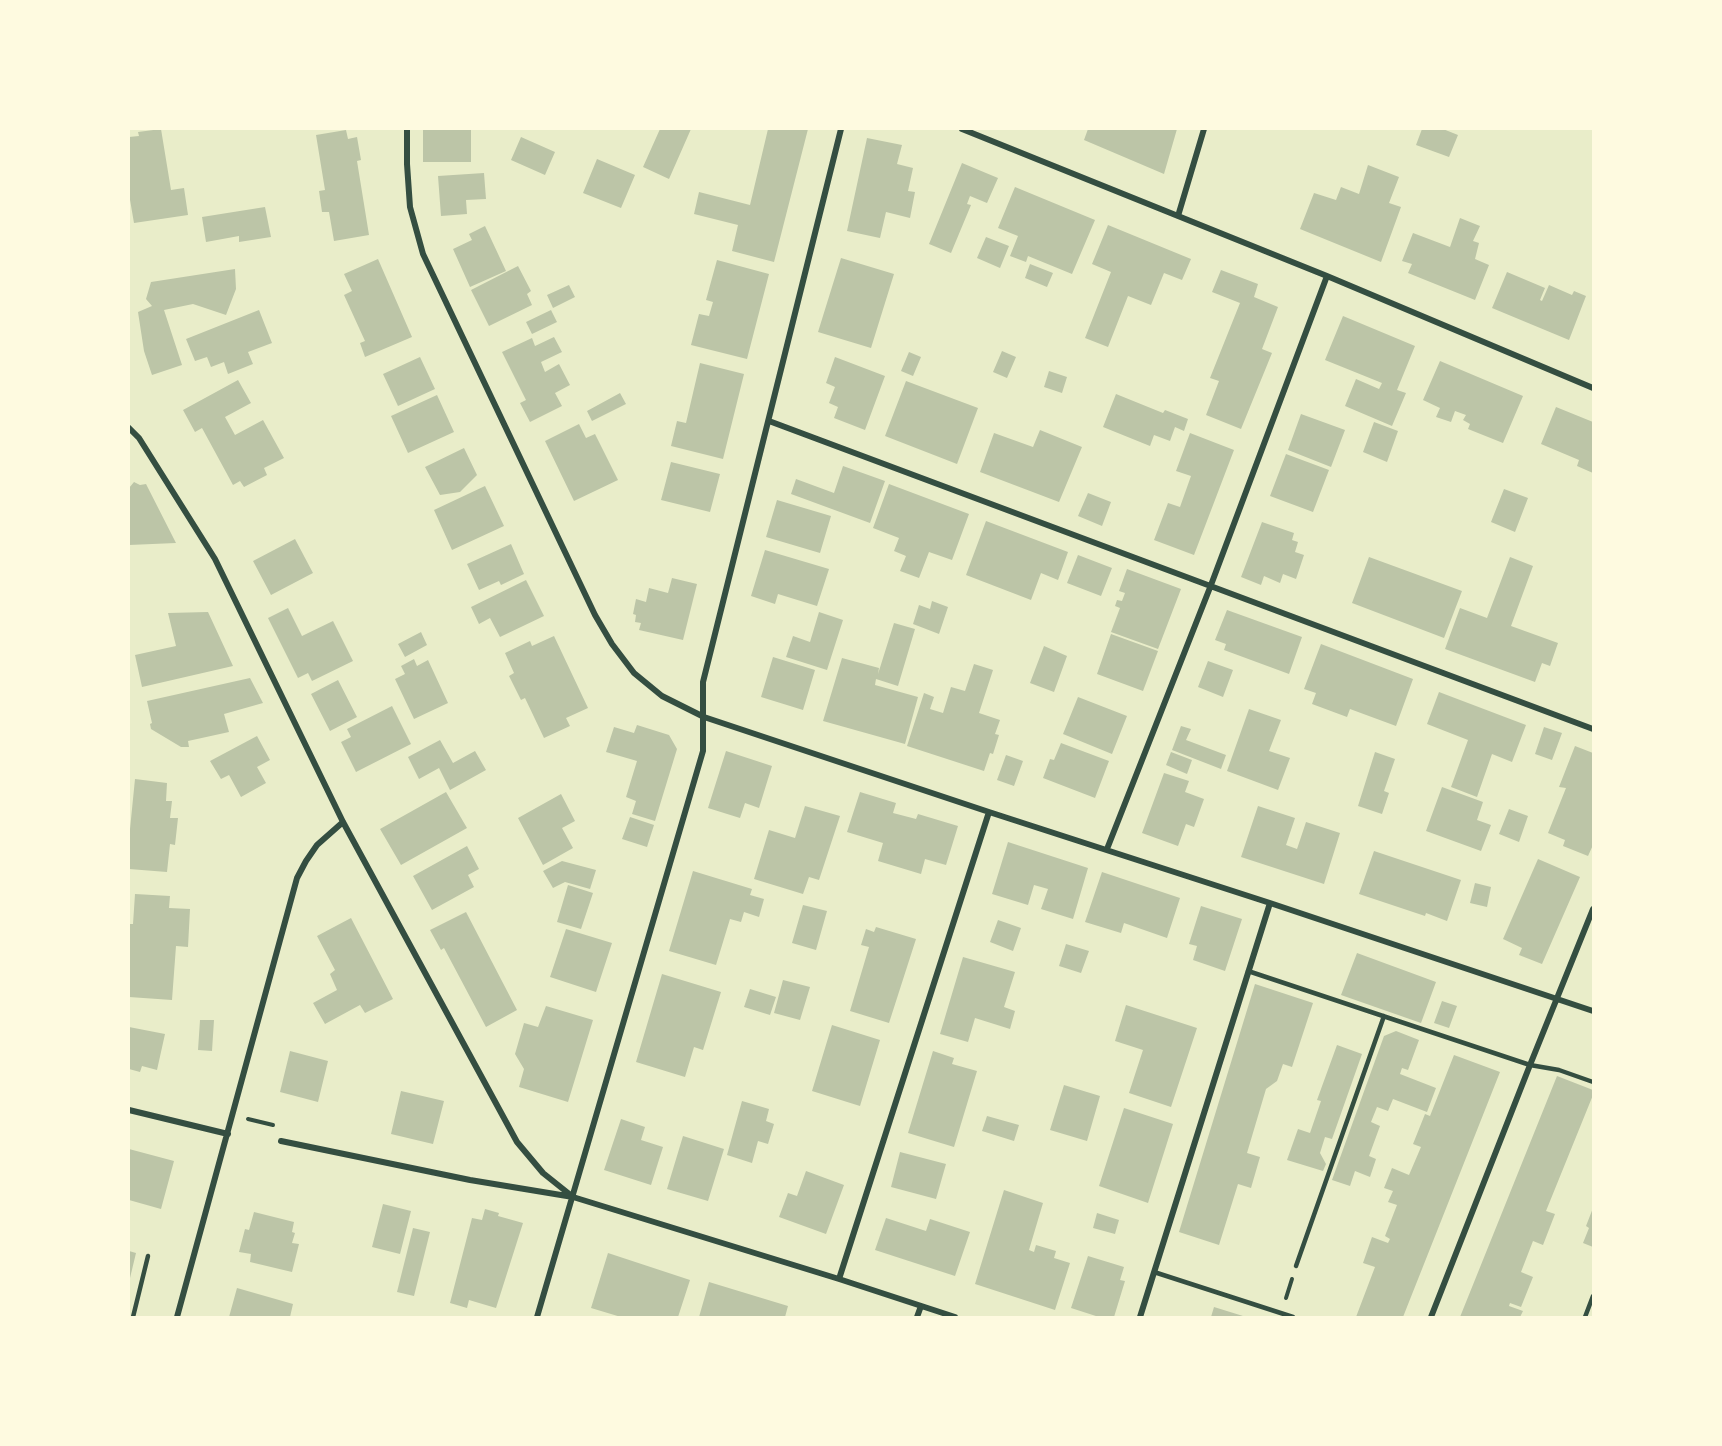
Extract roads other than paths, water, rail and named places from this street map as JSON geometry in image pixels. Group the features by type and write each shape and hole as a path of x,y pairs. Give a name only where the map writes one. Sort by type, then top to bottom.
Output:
{"street":[{"path":"407,129 410,207 423,254 595,615 612,644 634,673 662,696 704,717 1593,1011"},
{"path":"537,1317 703,752 703,682 841,129"},
{"path":"962,129 1327,276 1593,388"},
{"path":"1178,216 1204,129"},
{"path":"1107,849 1327,276"},
{"path":"769,421 1593,729"},
{"path":"129,428 139,438 215,560 343,822 517,1142 543,1173 573,1197"},
{"path":"839,1279 989,812"},
{"path":"177,1317 297,878 316,845 343,822"},
{"path":"1140,1317 1270,903"},
{"path":"1431,1317 1593,909"},
{"path":"129,1110 228,1134"},
{"path":"281,1141 470,1180 573,1197 955,1317"},
{"path":"917,1317 921,1306"}],"lane":[{"path":"1248,971 1530,1065 1558,1070 1593,1082"},
{"path":"1296,1266 1384,1016"},
{"path":"133,1317 148,1256"},
{"path":"1154,1272 1293,1317"},
{"path":"1585,1317 1593,1296"}]}
